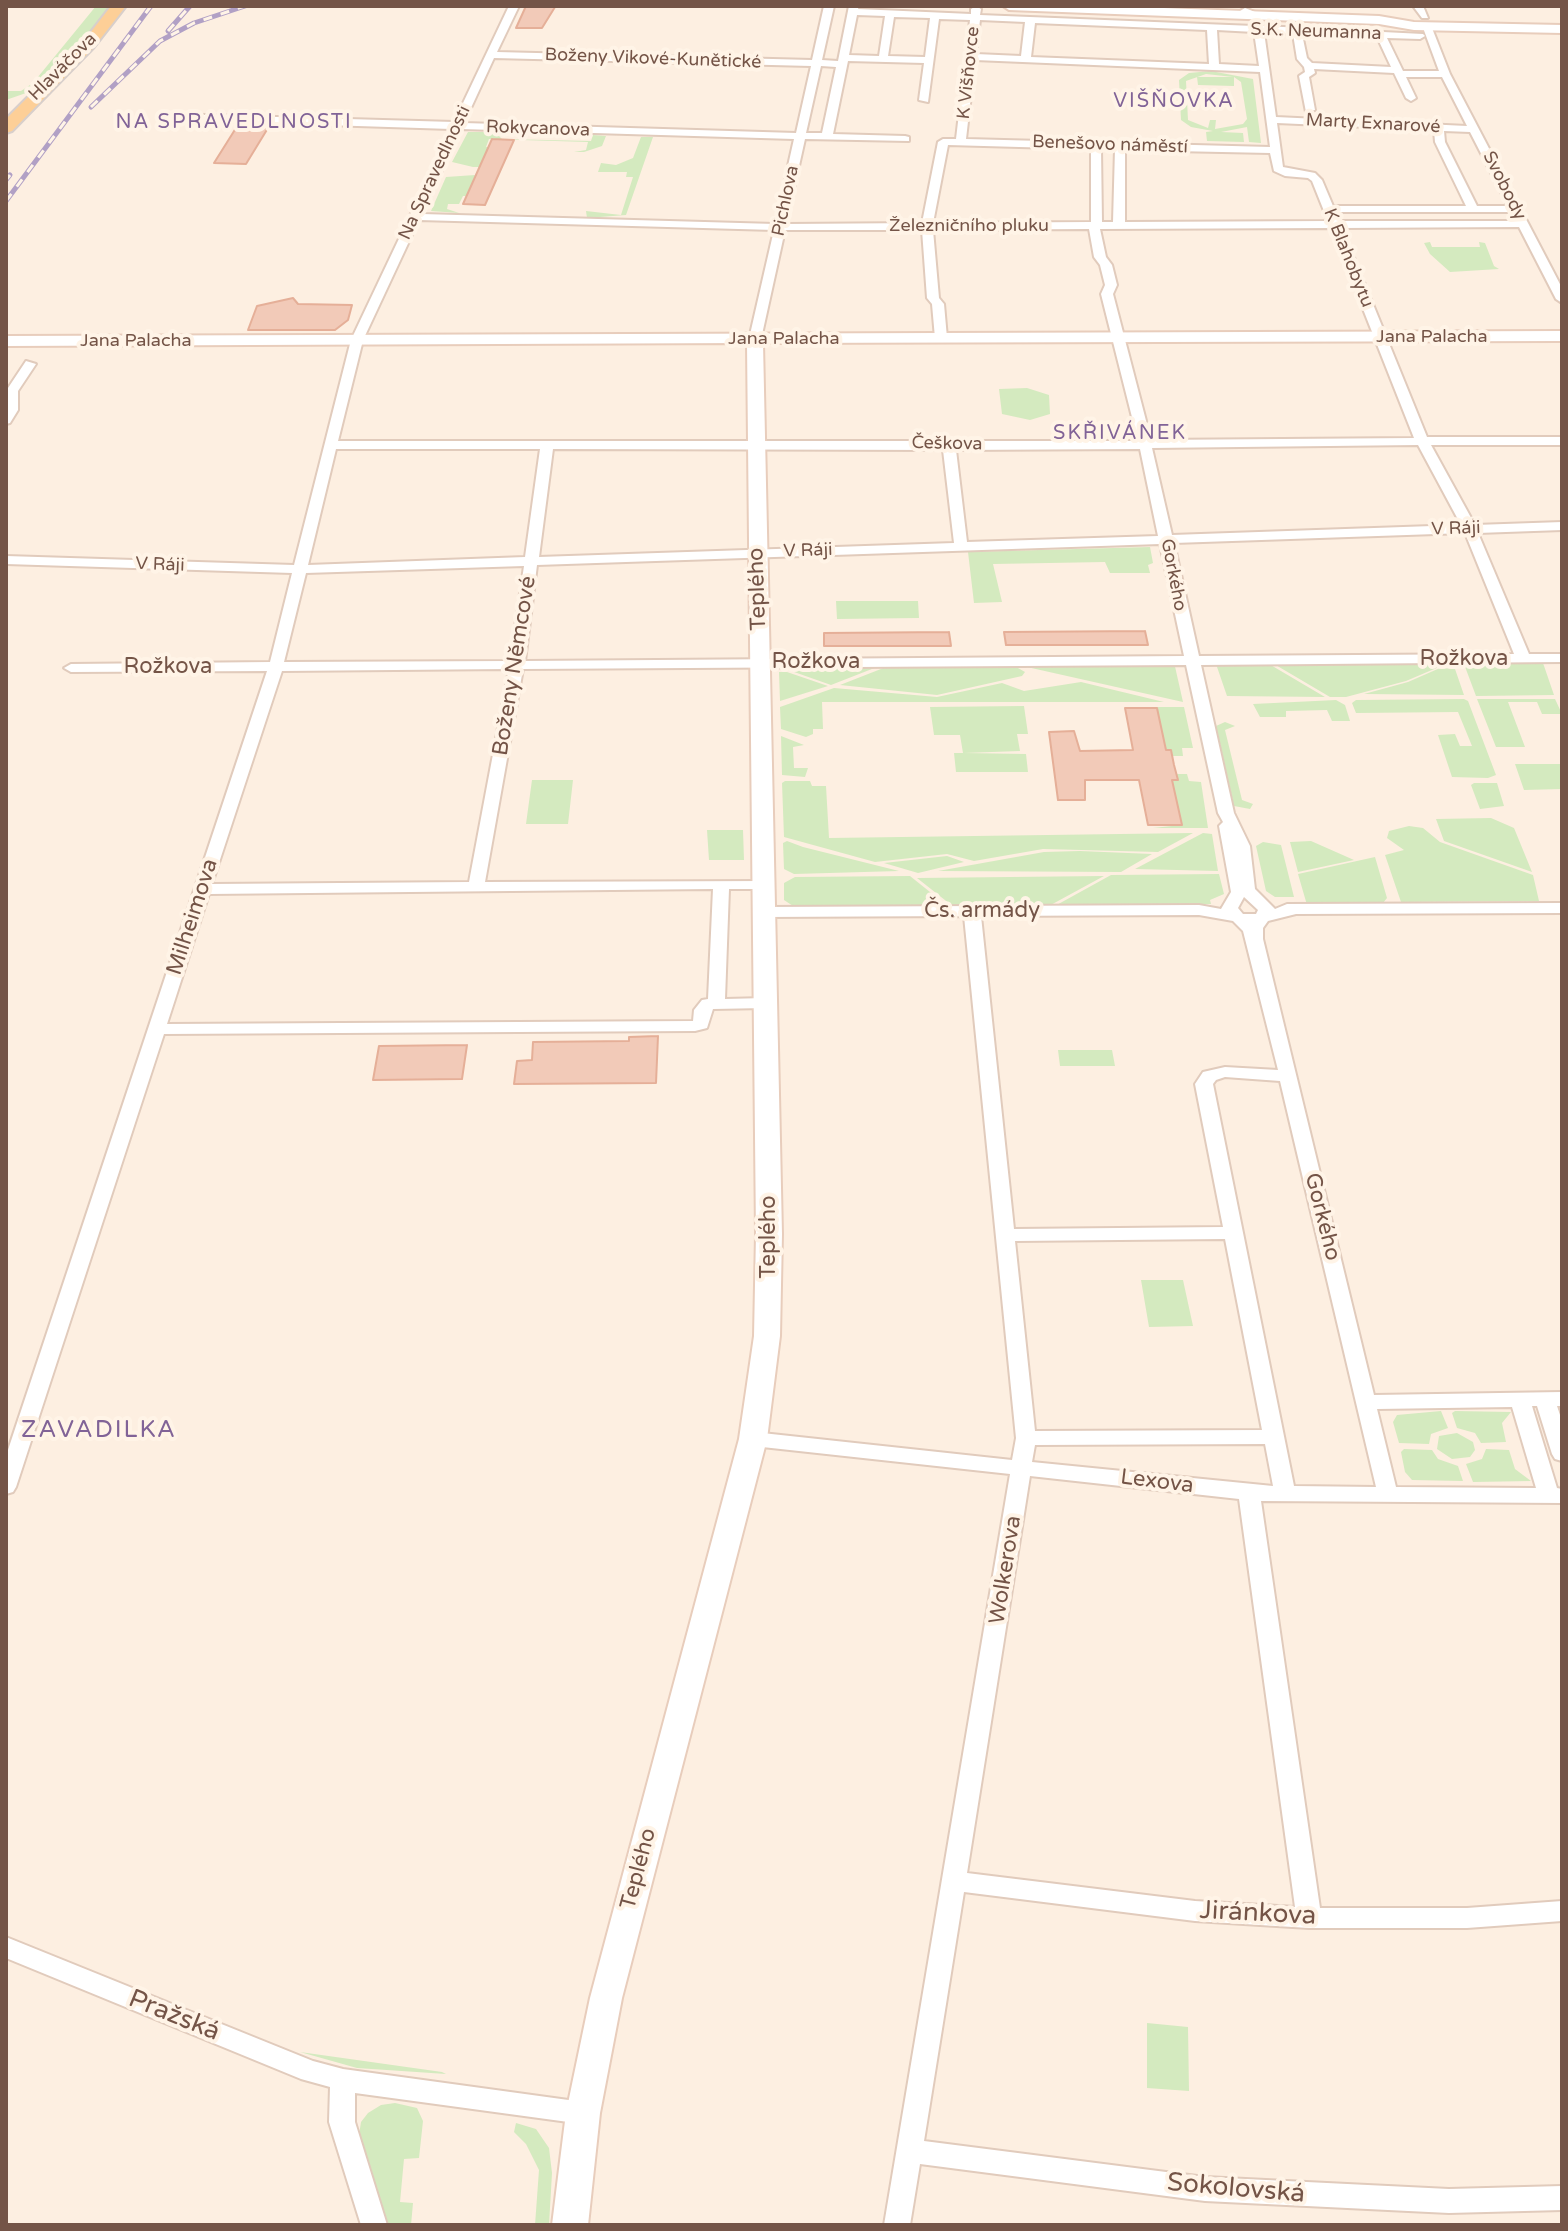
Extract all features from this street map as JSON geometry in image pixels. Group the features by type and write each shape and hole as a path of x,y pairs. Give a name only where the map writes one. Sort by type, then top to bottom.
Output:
{"main road":[{"name":"Hlaváčova","path":"6,128 89,44 119,6"},
{"path":"1009,6 1254,19 1405,16 1424,21 1562,26"},
{"path":"1123,6 1254,19"},
{"name":"Jana Palacha","path":"6,341 1562,336"},
{"name":"Teplého","path":"583,2113 613,1967 753,1439 769,1304 755,339"},
{"path":"570,2225 583,2113"}],"street":[{"name":"Na Spravedlnosti","path":"357,340 514,6"},
{"name":"Pichlova","path":"755,339 829,6"},
{"name":"K Višňovce","path":"961,141 977,6"},
{"path":"827,136 853,9"},
{"name":"S.K. Neumanna","path":"853,9 890,14 1212,28 1254,19 1297,31 1380,34 1424,21"},
{"path":"883,59 890,14"},
{"path":"924,100 935,16"},
{"path":"1254,19 1275,150"},
{"path":"1026,58 1030,20"},
{"name":"Svobody","path":"1424,21 1445,74 1562,299"},
{"path":"1212,28 1214,67"},
{"path":"1297,31 1302,59 1309,66 1310,73 1304,76 1310,110"},
{"path":"1380,34 1411,98"},
{"name":"Boženy Vikové-Kunětické","path":"491,55 816,64"},
{"path":"970,57 1264,69"},
{"path":"816,64 883,59 929,60"},
{"path":"1309,66 1445,74"},
{"name":"Rokycanova","path":"170,117 905,139"},
{"name":"Marty Exnarové","path":"1271,120 1474,129"},
{"path":"1439,128 1440,142 1473,209"},
{"name":"Benešovo náměstí","path":"943,144 961,141 1275,150"},
{"name":"K Višňovce","path":"941,338 938,304 933,298 927,226 943,144"},
{"path":"1091,225 1097,222 1096,145"},
{"path":"1119,224 1120,146"},
{"name":"K Blahobytu","path":"1275,150 1279,171 1311,175 1317,180 1422,441 1470,529 1523,658"},
{"path":"1328,209 1516,209"},
{"path":"1405,209 1412,225"},
{"name":"Železničního pluku","path":"415,217 780,227 1524,224"},
{"name":"Gorkého","path":"1091,225 1111,285 1107,294 1145,444 1226,813 1228,846 1239,888 1235,909 1255,939 1388,1495"},
{"name":"Milheimova","path":"6,1487 276,666 357,340"},
{"path":"6,420 12,410 12,391 30,364"},
{"name":"Češkova","path":"331,445 1562,441"},
{"name":"Boženy Němcové","path":"476,887 517,665 547,444"},
{"path":"949,444 961,546"},
{"name":"V Ráji","path":"6,560 300,569 1562,526"},
{"name":"Rožkova","path":"71,668 1562,658"},
{"name":"Gorkého","path":"1226,813 1242,846 1247,890 1261,909"},
{"path":"716,1003 721,884"},
{"path":"202,889 764,884"},
{"name":"Čs. armády","path":"764,912 1235,909 1251,920 1261,909 1562,908"},
{"path":"1255,939 1261,909"},
{"name":"Wolkerova","path":"897,2225 1026,1438 972,911"},
{"path":"156,1029 695,1026 702,1023 705,1006 716,1003 766,1003"},
{"path":"1285,1495 1204,1084 1209,1076 1225,1072 1288,1076"},
{"path":"1005,1235 1234,1233"},
{"path":"1366,1402 1553,1399 1562,1454"},
{"path":"1520,1400 1555,1496"},
{"path":"1026,1438 1273,1437"},
{"name":"Lexova","path":"753,1439 1249,1493 1555,1496"},
{"path":"1249,1493 1309,1918"},
{"name":"Jiránkova","path":"955,1881 1179,1910 1309,1918 1467,1918 1562,1911"},
{"name":"Pražská","path":"6,1947 287,2062 343,2080 583,2113"},
{"path":"343,2080 342,2122 374,2225"},
{"name":"Sokolovská","path":"911,2151 1205,2189 1449,2201 1562,2198"}],"green space":[{"path":"96,6 113,6 54,72 26,93 6,100 6,91 21,91 33,83"},
{"path":"1211,71 1253,79 1261,143 1249,142 1247,127 1221,132 1243,133 1244,142 1207,141 1206,132 1213,131 1191,127 1181,120 1179,80 1189,73","holes":["1206,74 1233,77 1197,77","1197,77 1198,85 1234,86 1234,77 1241,82 1247,119 1243,124 1215,129 1216,120 1210,120 1208,128 1188,120 1186,81"]},
{"path":"468,132 495,132 502,139 591,141 593,135 606,136 602,146 584,152 574,152 586,150 588,142 489,139 486,147 494,147 491,154 485,154 479,167 473,167 452,162"},
{"path":"641,137 653,137 626,215 587,218 586,211 621,215 633,177 626,177 627,172 598,172 601,163 616,165 633,158"},
{"path":"475,175 470,189 472,196 463,196 459,204 448,204 447,209 459,213 431,211 446,177"},
{"path":"1430,242 1432,247 1480,247 1479,242 1485,243 1494,266 1499,269 1450,272 1430,254 1424,243"},
{"path":"1027,388 1049,395 1050,414 1030,420 1002,414 999,389"},
{"path":"1150,547 1153,563 1148,565 1150,573 1110,573 1105,562 993,564 1002,602 974,603 968,552"},
{"path":"836,601 918,601 919,618 837,619"},
{"path":"1174,662 1183,702 1018,665"},
{"path":"1543,663 1554,695 1476,696 1464,664"},
{"path":"1216,664 1269,664 1325,697 1227,696"},
{"path":"1274,664 1446,664 1406,681 1346,697 1330,697"},
{"path":"780,667 877,667 831,685"},
{"path":"886,667 1018,668 1025,672 1022,676 937,695 840,685"},
{"path":"1440,668 1455,669 1464,695 1364,694 1408,682"},
{"path":"779,672 787,672 828,686 780,701"},
{"path":"1081,682 1164,702 822,702 823,729 813,729 813,734 806,737 781,729 780,707 834,688 937,697 1002,683 1024,691"},
{"path":"1477,699 1555,699 1562,714 1542,714 1537,702 1508,702 1525,747 1496,747"},
{"path":"1336,700 1345,705 1350,721 1332,721 1327,710 1286,711 1286,717 1260,717 1253,704"},
{"path":"1356,700 1468,701 1496,775 1488,778 1452,777 1438,735 1455,734 1460,746 1472,746 1458,712 1356,713 1352,703"},
{"path":"1024,706 1028,734 1017,734 1020,751 964,753 1026,754 1028,772 956,772 954,753 963,753 960,735 934,735 930,707"},
{"path":"1127,707 1184,707 1193,748 1182,748 1183,756 1173,756 1171,750 1166,750 1157,708"},
{"path":"1225,722 1235,726 1225,730 1242,800 1253,804 1250,809 1234,806 1216,726"},
{"path":"781,736 804,745 793,747 794,768 808,768 805,777 782,775"},
{"path":"1515,764 1562,764 1562,789 1524,790"},
{"path":"1176,774 1187,774 1189,781 1201,782 1208,828 1153,828 1181,825 1172,780"},
{"path":"532,780 573,780 568,824 526,824"},
{"path":"810,781 812,786 826,786 829,838 1193,833 1158,852 1043,849 974,861 947,854 875,862 784,837 782,783"},
{"path":"1497,783 1504,806 1480,809 1471,785"},
{"path":"1491,818 1514,828 1532,872 1444,841 1436,819"},
{"path":"1409,826 1423,828 1440,842 1533,875 1539,901 1401,902 1385,855 1404,850 1387,838 1389,831"},
{"path":"707,830 743,830 744,860 709,860"},
{"path":"1203,833 1212,834 1218,871 1135,869"},
{"path":"787,841 899,871 794,874 784,869 783,843"},
{"path":"1311,841 1354,860 1298,872 1290,842"},
{"path":"1263,842 1281,845 1294,897 1275,897 1266,891 1256,846"},
{"path":"1044,852 1152,854 1121,872 938,871"},
{"path":"947,856 964,862 918,873 884,863"},
{"path":"1375,857 1387,898 1383,903 1307,905 1298,874"},
{"path":"1219,874 1224,894 1210,900 1211,904 1053,907 1111,875"},
{"path":"910,876 950,908 796,908 784,900 784,883 795,877"},
{"path":"1104,876 1047,907 955,908 917,878"},
{"path":"1058,1050 1112,1050 1115,1066 1060,1066"},
{"path":"1141,1280 1183,1280 1193,1326 1149,1327"},
{"path":"1441,1411 1448,1428 1431,1434 1429,1444 1399,1443 1393,1422 1397,1415"},
{"path":"1511,1412 1502,1423 1506,1442 1481,1443 1475,1433 1457,1428 1452,1413"},
{"path":"1457,1433 1473,1442 1475,1450 1470,1457 1452,1459 1437,1449 1439,1436"},
{"path":"1404,1449 1432,1450 1438,1459 1458,1466 1463,1481 1412,1480 1405,1472 1401,1452"},
{"path":"1486,1449 1509,1450 1515,1469 1531,1481 1473,1482 1466,1464 1482,1459"},
{"path":"1147,2023 1188,2027 1189,2091 1147,2088"},
{"path":"300,2052 442,2072 446,2074 357,2068"},
{"path":"395,2103 417,2108 423,2121 419,2158 404,2159 400,2202 413,2203 411,2225 388,2225 359,2135 361,2122 368,2113 381,2105"},
{"path":"516,2123 536,2129 549,2148 552,2173 549,2225 535,2225 539,2170 526,2144 514,2132"}],"building":[{"path":"526,6 555,7 542,28 516,28"},
{"path":"236,128 268,128 246,164 214,163"},
{"path":"492,139 514,140 485,205 463,204"},
{"path":"293,298 298,304 352,305 348,320 335,330 248,330 257,306"},
{"path":"1145,631 1148,645 1006,645 1004,632"},
{"path":"949,632 951,646 824,646 824,633"},
{"path":"1125,708 1157,708 1166,750 1171,750 1178,780 1172,780 1182,825 1148,825 1139,780 1085,780 1085,800 1058,800 1049,732 1074,731 1080,751 1133,750"},
{"path":"658,1036 656,1083 514,1084 517,1061 532,1060 533,1042 629,1041 629,1037"},
{"path":"467,1045 462,1079 373,1080 379,1046"}],"railway":[{"path":"6,201 151,6"},
{"path":"168,31 190,6"},
{"path":"91,107 160,41 194,23 245,6"},
{"path":"6,180 10,175"}],"district":[{"name":"VIŠŇOVKA","path":"1174,102"},
{"name":"NA SPRAVEDLNOSTI","path":"234,123"},
{"name":"SKŘIVÁNEK","path":"1120,434"},
{"name":"ZAVADILKA","path":"99,1431"}]}
